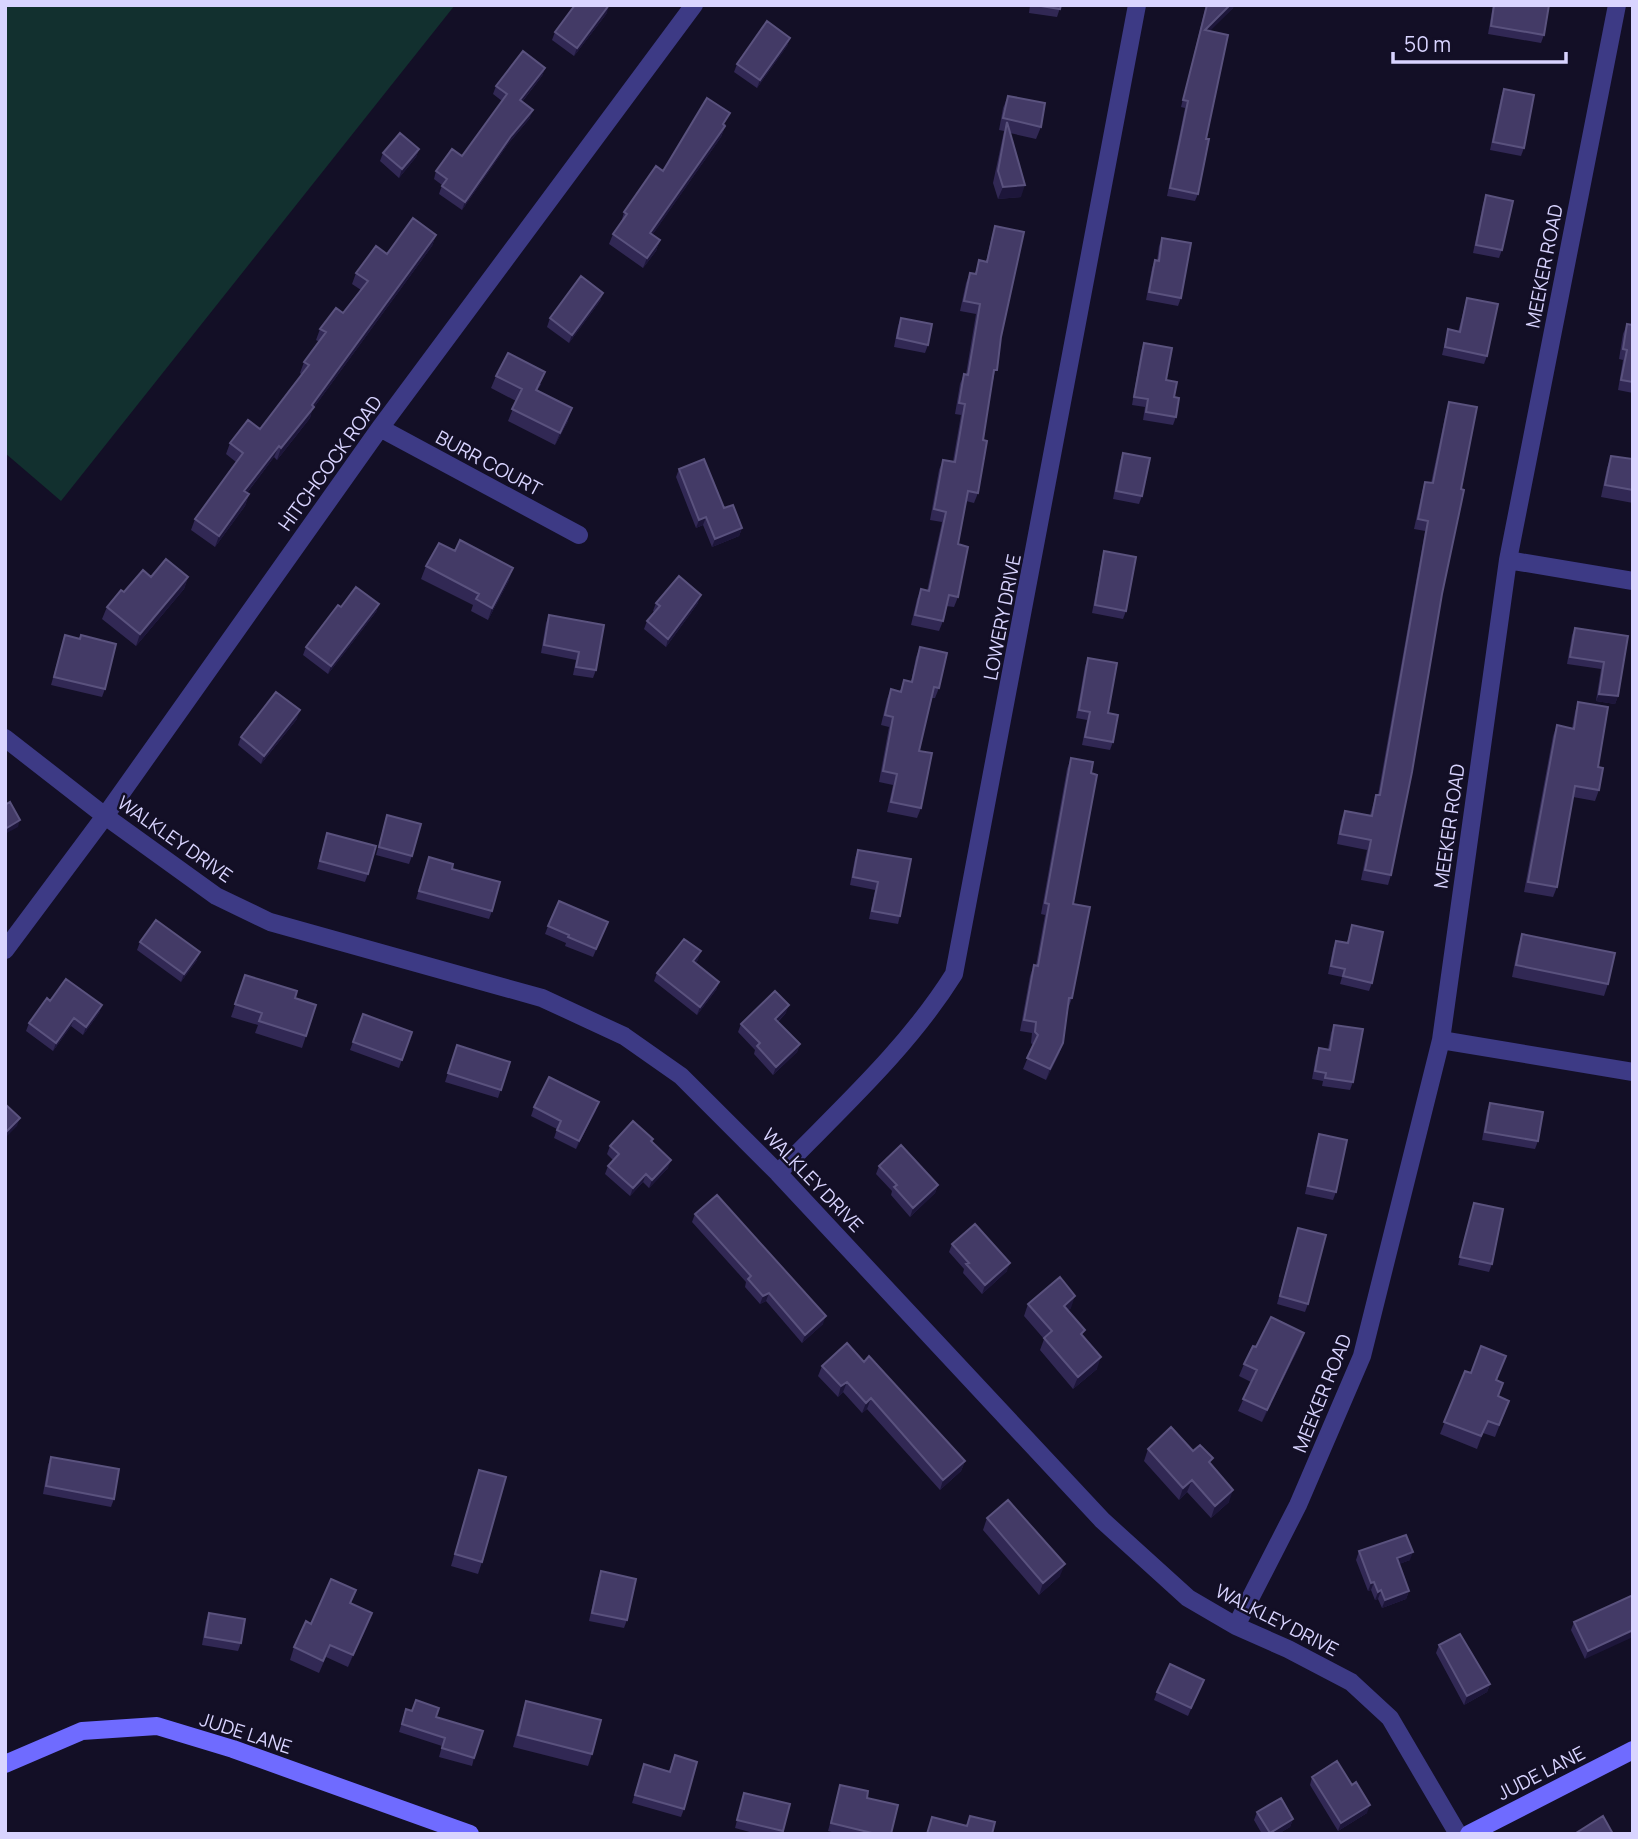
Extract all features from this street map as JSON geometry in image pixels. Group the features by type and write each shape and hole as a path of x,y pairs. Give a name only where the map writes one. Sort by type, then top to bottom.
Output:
{"street":[{"name":"HITCHCOCK ROAD","path":"5,950 105,816 380,428 694,5"},
{"name":"LOWERY DRIVE","path":"778,1172 889,1060 932,1009 954,974 1137,5"},
{"name":"MEEKER ROAD","path":"1236,1626 1298,1505 1362,1356 1441,1040 1508,560 1617,5"},
{"name":"BURR COURT","path":"380,428 579,535"},
{"path":"1508,560 1633,581"},
{"name":"WALKLEY DRIVE","path":"5,738 105,816 216,896 270,922 542,998 624,1036 681,1076 778,1172 1102,1520 1188,1598 1236,1626 1351,1682 1390,1718 1458,1834"},
{"path":"1441,1040 1633,1072"},
{"name":"JUDE LANE","path":"5,1764 82,1731 157,1726 233,1749 470,1834"},
{"name":"JUDE LANE","path":"1469,1834 1633,1750"}],"green space":[{"path":"5,5 455,5 61,501 5,453"}],"building":[{"path":"575,5 609,5 577,48 555,32"},
{"path":"1035,5 1061,5 1060,9"},
{"path":"1207,5 1230,5 1205,30 1228,35 1206,139 1209,139 1198,194 1170,188 1188,101 1183,100"},
{"path":"1494,5 1549,5 1544,35 1491,26"},
{"path":"767,21 790,38 760,80 737,64"},
{"path":"523,51 545,68 520,100 533,110 511,136 465,202 442,186 447,179 436,171 452,149 462,156 507,94 496,86"},
{"path":"1504,89 1534,95 1524,148 1493,142"},
{"path":"1008,96 1045,103 1041,127 1003,118"},
{"path":"707,98 730,113 723,124 725,126 650,233 660,240 647,258 613,234 627,214 624,212 656,166 663,171"},
{"path":"1007,122 1025,185 1003,187 998,171"},
{"path":"400,133 419,149 402,169 383,153"},
{"path":"1486,195 1513,201 1502,250 1476,245"},
{"path":"413,218 436,235 312,405 314,407 244,491 249,494 219,536 195,519 243,453 230,443 248,420 260,429 309,365 304,362 326,332 320,329 336,308 343,313 368,281 356,273 376,246 387,254"},
{"path":"995,226 1024,232 1001,337 997,370 994,370 983,440 987,441 978,493 968,491 958,544 968,547 958,597 949,595 943,621 915,615 921,589 929,591 946,512 934,509 943,460 955,462 965,404 959,403 964,374 968,375 980,304 964,301 970,273 976,274 979,260 987,262"},
{"path":"1162,238 1191,243 1181,298 1149,292 1155,260 1159,261"},
{"path":"581,276 603,293 572,335 550,318"},
{"path":"1467,298 1498,304 1487,356 1445,347 1448,329 1460,332"},
{"path":"901,318 932,324 928,345 897,338"},
{"path":"1627,324 1633,325 1633,382 1621,380 1627,350 1623,349"},
{"path":"1144,343 1172,348 1166,380 1177,382 1174,397 1179,398 1176,417 1146,412 1148,399 1134,397"},
{"path":"508,353 545,372 536,390 572,408 560,433 512,409 522,389 496,376"},
{"path":"1449,402 1477,407 1461,489 1464,490 1442,594 1412,772 1391,875 1365,870 1371,840 1340,834 1345,811 1372,816 1376,795 1380,795 1428,521 1418,519 1425,482 1433,483"},
{"path":"1123,453 1150,458 1142,496 1116,491"},
{"path":"1611,456 1633,459 1633,490 1605,485"},
{"path":"704,459 724,508 733,505 742,528 715,539 706,517 699,520 679,469"},
{"path":"460,540 513,568 492,608 476,599 479,594 426,566 439,543 455,551"},
{"path":"1104,551 1136,557 1126,611 1095,605"},
{"path":"166,559 188,577 140,634 107,607 143,570 151,577"},
{"path":"679,576 701,595 668,639 647,621 660,606 656,603"},
{"path":"356,587 379,604 331,666 306,647 338,605 341,607"},
{"path":"549,615 604,625 596,670 576,667 579,652 544,645"},
{"path":"1575,628 1628,636 1618,696 1599,694 1604,662 1570,657"},
{"path":"65,635 80,639 81,635 116,644 105,689 54,677"},
{"path":"920,647 947,653 939,688 934,687 919,751 932,753 921,808 891,802 897,774 883,771 893,717 885,715 891,689 901,692 904,680 912,682"},
{"path":"1088,658 1117,663 1108,713 1118,715 1113,742 1085,737 1090,712 1079,710"},
{"path":"276,692 300,710 264,756 241,737"},
{"path":"1578,702 1608,707 1598,767 1603,768 1599,790 1575,786 1557,887 1528,882 1557,725 1574,729"},
{"path":"1071,758 1093,762 1091,773 1097,775 1073,904 1090,907 1072,998 1069,998 1063,1043 1050,1069 1027,1058 1038,1035 1035,1032 1036,1022 1024,1020 1034,965 1038,966 1049,904 1045,903"},
{"path":"10,802 20,820 5,829 5,805"},
{"path":"387,815 421,824 412,856 379,847"},
{"path":"327,833 376,846 368,874 320,861"},
{"path":"858,850 911,859 900,916 872,911 878,882 853,877"},
{"path":"429,857 453,864 452,869 500,882 492,911 419,891"},
{"path":"559,901 608,922 596,949 548,926"},
{"path":"156,920 200,952 184,974 140,942"},
{"path":"1352,925 1383,932 1372,983 1343,976 1345,969 1331,966 1336,941 1348,943"},
{"path":"1522,934 1615,953 1608,984 1516,965"},
{"path":"684,939 701,951 693,961 719,982 700,1007 657,973"},
{"path":"245,975 297,991 295,998 316,1005 306,1036 259,1021 262,1013 235,1004"},
{"path":"66,979 102,1005 86,1027 74,1018 56,1043 29,1023 47,998 50,1001"},
{"path":"775,991 789,1005 775,1019 800,1044 776,1067 757,1046 760,1043 741,1024"},
{"path":"363,1014 412,1032 402,1060 353,1042"},
{"path":"1334,1025 1363,1029 1353,1082 1325,1078 1326,1073 1315,1071 1319,1048 1330,1050"},
{"path":"457,1045 510,1062 501,1090 448,1073"},
{"path":"549,1077 599,1102 579,1141 557,1130 561,1121 534,1107"},
{"path":"1490,1103 1543,1112 1538,1141 1485,1132"},
{"path":"5,1104 20,1118 5,1133"},
{"path":"633,1121 671,1160 652,1180 646,1174 633,1188 608,1166 619,1154 610,1146"},
{"path":"1319,1134 1347,1140 1336,1192 1308,1186"},
{"path":"901,1145 938,1185 913,1208 879,1166"},
{"path":"717,1195 826,1316 805,1335 769,1293 763,1296 748,1279 751,1276 695,1214"},
{"path":"1474,1203 1503,1209 1492,1264 1460,1257"},
{"path":"975,1224 1010,1263 985,1285 952,1244"},
{"path":"1298,1228 1326,1235 1308,1304 1280,1296"},
{"path":"1060,1277 1075,1296 1064,1306 1085,1330 1081,1334 1101,1357 1078,1377 1044,1338 1052,1331 1028,1304"},
{"path":"1271,1317 1304,1333 1267,1410 1243,1399 1257,1370 1244,1364"},
{"path":"847,1343 864,1362 869,1356 965,1461 943,1480 871,1398 866,1403 847,1382 841,1386 822,1366"},
{"path":"1481,1346 1506,1356 1496,1380 1503,1383 1498,1396 1509,1401 1499,1425 1488,1421 1481,1436 1444,1422 1465,1371 1471,1373"},
{"path":"1171,1427 1193,1451 1200,1445 1213,1458 1209,1462 1233,1490 1215,1506 1192,1480 1183,1488 1148,1449"},
{"path":"51,1457 119,1469 114,1499 46,1486"},
{"path":"479,1470 506,1477 482,1562 455,1554"},
{"path":"1008,1500 1065,1564 1043,1583 987,1518"},
{"path":"1406,1535 1413,1552 1397,1558 1409,1591 1385,1600 1381,1590 1378,1592 1374,1582 1371,1583 1359,1551"},
{"path":"601,1571 636,1579 627,1620 592,1613"},
{"path":"331,1579 356,1590 350,1603 372,1613 353,1655 330,1645 323,1661 294,1647 306,1621 311,1624"},
{"path":"1633,1595 1633,1630 1588,1651 1574,1622"},
{"path":"209,1613 245,1619 241,1643 205,1637"},
{"path":"1460,1634 1490,1684 1467,1696 1439,1645"},
{"path":"1170,1664 1204,1680 1191,1708 1157,1692"},
{"path":"416,1700 439,1708 436,1717 483,1731 474,1758 442,1748 445,1738 402,1724 406,1709 412,1711"},
{"path":"526,1701 601,1720 592,1754 518,1735"},
{"path":"675,1755 697,1762 684,1809 635,1795 644,1764 670,1772"},
{"path":"1337,1761 1352,1785 1356,1782 1370,1805 1341,1823 1312,1777"},
{"path":"840,1785 868,1791 867,1798 898,1805 891,1834 876,1834 831,1823"},
{"path":"744,1793 790,1804 783,1831 737,1820"},
{"path":"1281,1798 1293,1819 1270,1833 1257,1812"},
{"path":"970,1816 995,1822 992,1834 927,1834 932,1817 967,1826"},
{"path":"1603,1816 1613,1834 1576,1834 1576,1833"}]}
